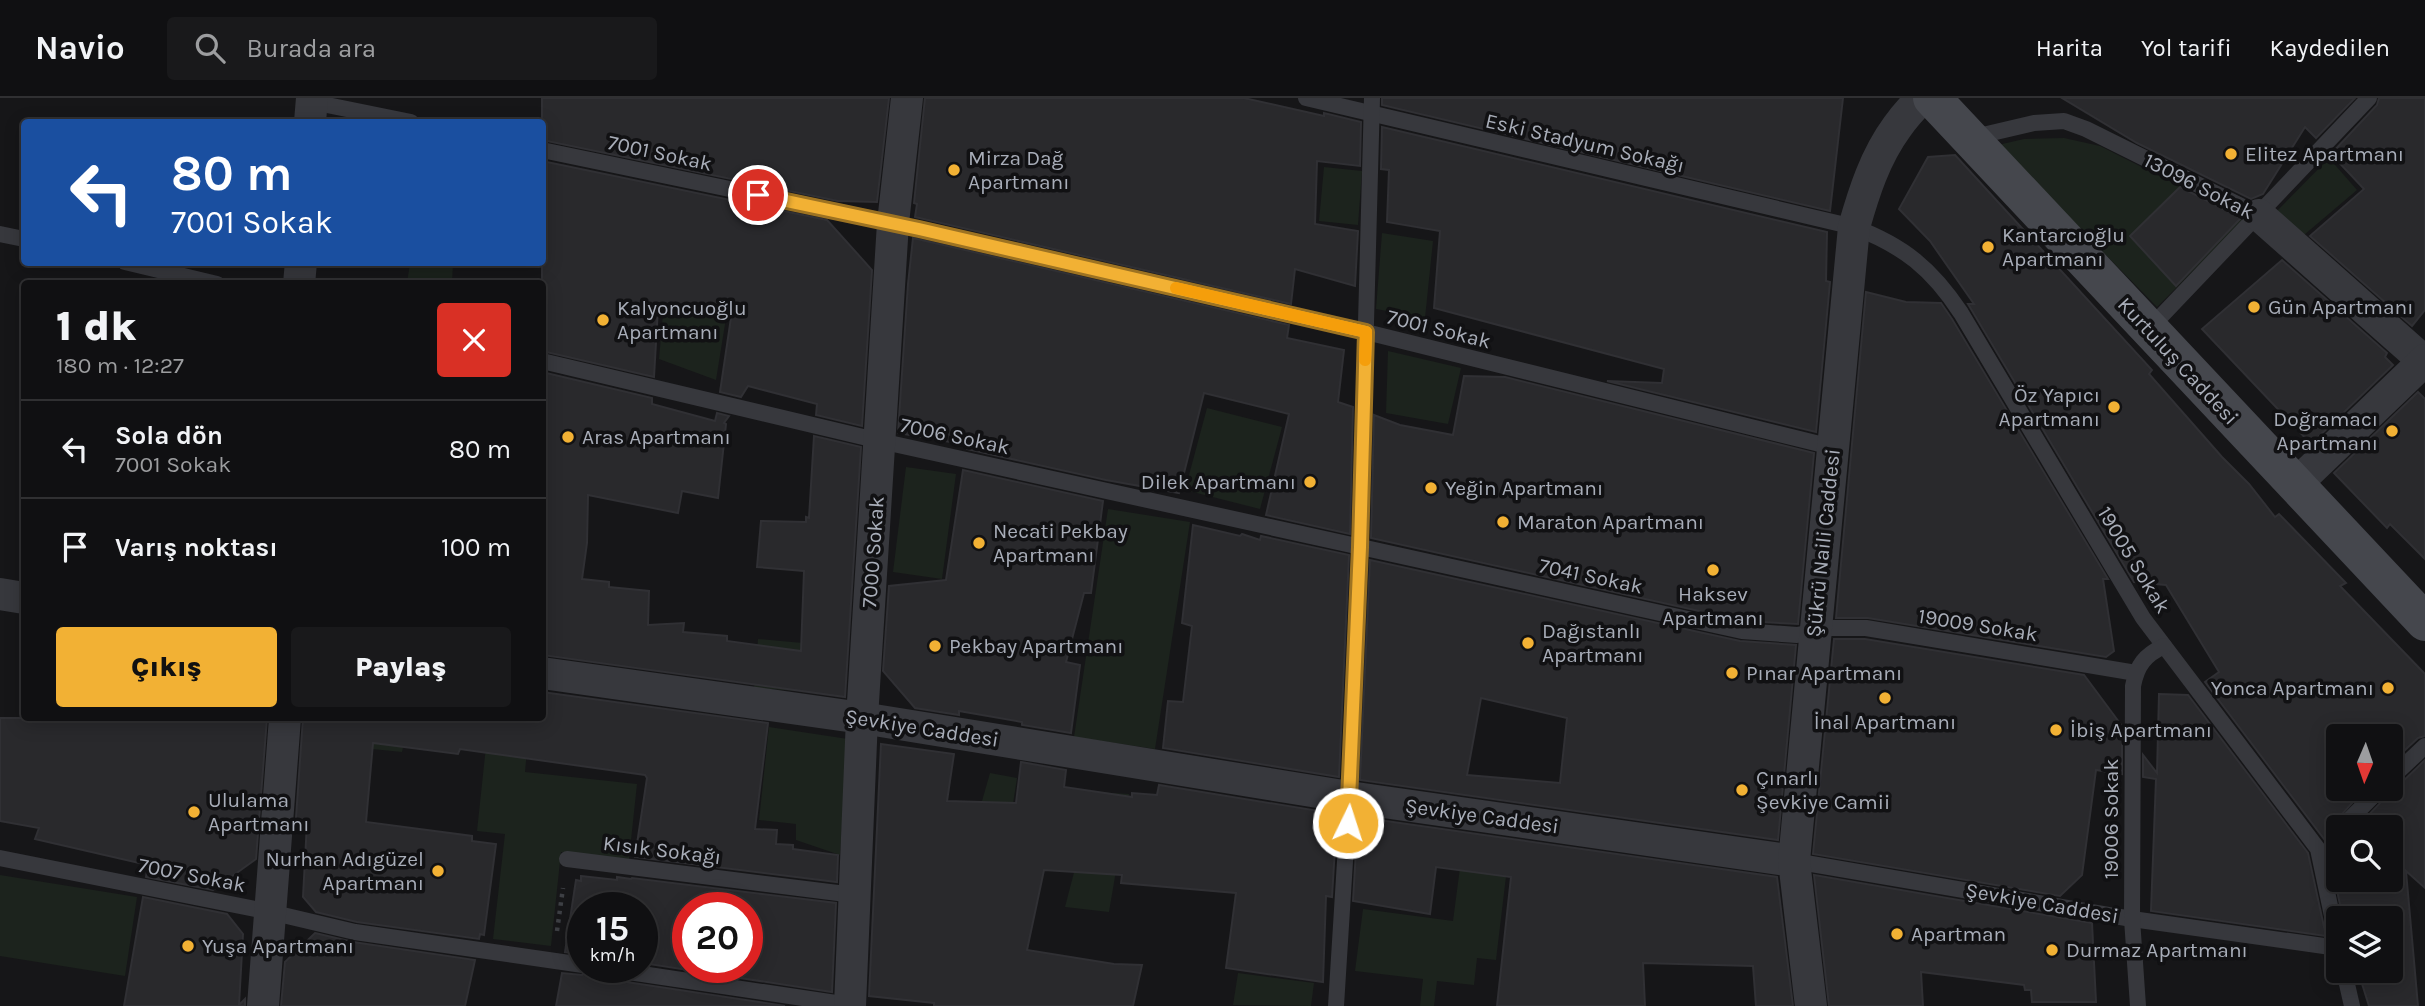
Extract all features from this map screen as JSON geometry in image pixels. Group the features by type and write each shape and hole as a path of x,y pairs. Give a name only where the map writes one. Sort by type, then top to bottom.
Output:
{"main road":[{"name":"Kurtuluş Caddesi","path":"1932,98 2425,622"}],"street":[{"name":"7000 Sokak","path":"852,1006 862,718 893,223 907,98"},
{"name":"Şükrü Naili Caddesi","path":"1811,1006 1794,861 1854,227 1865,189 1879,157 1896,127 1922,98"},
{"name":"13096 Sokak","path":"2259,215 2425,361"},
{"path":"2295,485 2425,361"},
{"path":"0,594 21,598"},
{"name":"Şevkiye Caddesi","path":"546,674 862,718 1349,797 1794,861"},
{"path":"263,1006 285,721"}],"lane":[{"name":"Eski Stadyum Sokağı","path":"1306,98 1372,106 1854,227"},
{"path":"2148,329 2370,98"},
{"path":"1336,1006 1360,547 1372,106"},
{"path":"311,107 391,119"},
{"name":"13096 Sokak","path":"1969,138 2034,123 2064,121 2086,129 2259,215"},
{"name":"7001 Sokak","path":"546,151 893,223 1366,332 1832,447"},
{"name":"19005 Sokak","path":"1854,227 1882,238 1907,253 1930,272 1947,292 2143,618 2318,849 2330,906"},
{"path":"0,234 21,238"},
{"path":"142,266 200,280"},
{"name":"7006 Sokak","path":"546,361 880,442 1360,547"},
{"name":"7041 Sokak","path":"1360,547 1742,631 1797,635 1814,631"},
{"name":"19009 Sokak","path":"1814,631 1866,628 2136,673"},
{"path":"2136,673 2142,661 2164,646"},
{"name":"19006 Sokak","path":"2136,673 2133,686 2132,919 2138,1006"},
{"path":"2403,767 2425,746"},
{"path":"2353,815 2367,802"},
{"path":"2318,849 2326,841"},
{"name":"7007 Sokak","path":"0,858 270,912 355,932 567,962"},
{"name":"Kısık Sokağı","path":"567,859 854,895"},
{"name":"Şevkiye Caddesi","path":"1794,861 2132,919 2326,944"},
{"path":"658,976 852,1006"},
{"path":"2347,983 2352,1006"}],"path":[{"path":"553,960 567,859"}],"shaded area":[{"path":"2064,138 2100,146 2245,219 2157,307 1998,145 2024,139"},
{"path":"2329,158 2357,190 2304,235 2276,212"},
{"path":"1324,167 1362,171 1358,225 1319,221"},
{"path":"1382,233 1433,241 1425,318 1376,309"},
{"path":"690,252 729,256 726,318 716,380 659,359 663,313 688,314"},
{"path":"410,266 453,266 452,280 407,280"},
{"path":"1388,351 1461,368 1448,424 1386,413"},
{"path":"1207,408 1282,427 1260,509 1185,490"},
{"path":"906,467 956,474 942,579 893,572"},
{"path":"1108,509 1190,522 1155,749 1074,737"},
{"path":"758,639 803,643 799,691 754,688"},
{"path":"376,721 408,721 402,752 372,749"},
{"path":"489,721 530,721 525,772 637,784 629,859 561,852 551,946 493,939 505,834 477,831"},
{"path":"769,727 848,739 840,855 796,840 796,824 759,820"},
{"path":"990,773 1017,778 1001,881 974,880 982,801"},
{"path":"1095,792 1129,794 1109,912 1065,907"},
{"path":"1464,837 1510,843 1496,960 1477,958 1474,985 1437,981 1434,1006 1420,1006 1423,979 1355,971 1363,909 1453,921"},
{"path":"0,875 137,897 125,976 0,956"},
{"path":"1238,973 1314,983 1311,1006 1233,1005"}],"building":[{"path":"542,98 889,98 877,202 838,201 546,141 546,119 542,119"},
{"path":"925,98 1244,98 1361,122 1360,166 1317,161 1315,224 1358,231 1355,286 1295,269 1291,304 915,217 917,204 914,203"},
{"path":"1382,98 1843,98 1830,211 1382,105"},
{"path":"2062,98 2355,98 2316,138 2305,127 2263,194 2251,199 2137,143"},
{"path":"2379,98 2425,98 2425,310 2412,326 2310,236 2364,189 2331,154 2377,105"},
{"path":"1382,127 1827,232 1826,281 1830,282 1816,432 1607,381 1662,383 1664,369 1434,308 1440,231 1387,222 1389,170 1381,169"},
{"path":"1955,155 2152,370 2149,374 2249,484 2275,517 2279,514 2346,583 2340,586 2425,674 2425,736 2418,738 2403,752 2403,724 2326,724 2326,802 2353,802 2341,815 2326,815 2326,842 2205,682 2219,672 2166,585 2134,582 1968,304 1974,304 1930,241 1899,209 1928,157"},
{"path":"546,162 827,220 872,270 862,426 816,415 817,404 748,386 741,397 720,392 732,311 658,308 654,377 546,352 546,280 542,280 542,266 546,266"},
{"path":"2180,187 2241,218 2176,286 2130,236"},
{"path":"913,238 1289,325 1287,338 1344,350 1338,402 1353,407 1350,534 1266,515 1289,414 1204,393 1179,493 1106,480 967,449 968,445 898,433"},
{"path":"2282,260 2387,353 2385,357 2393,365 2311,444 2202,329"},
{"path":"1866,292 1906,302 1941,303 1952,319 2108,579 2103,579 2114,651 2106,657 1868,618 1836,618"},
{"path":"546,373 652,398 652,404 715,421 717,413 729,416 724,423 718,498 682,491 678,513 588,495 587,543 582,579 609,582 609,587 649,591 648,625 684,623 683,632 727,636 727,641 801,651 804,571 757,567 761,521 806,522 806,517 809,518 814,436 861,447 845,697 546,656"},
{"path":"1464,376 1505,377 1814,453 1798,624 1744,621 1371,538 1374,415 1400,425 1453,435"},
{"name":"Doğramacı Apartmanı","path":"2418,392 2425,399 2425,559 2390,524 2387,528 2334,473"},
{"path":"963,470 1103,501 1091,593 1084,593 1066,662 1080,665 1071,733 959,711 959,715 915,708 883,671 889,586 946,580"},
{"path":"1193,525 1349,555 1339,777 1163,748 1168,701 1183,702 1192,626 1182,623"},
{"path":"1370,560 1740,641 1796,645 1778,840 1360,780","holes":["1481,698 1567,718 1560,783 1467,775"]},
{"path":"1834,639 1865,639 2084,675 2122,726 2122,774 2096,770 2082,875 2060,896 1813,854"},
{"path":"546,693 768,723 755,829 777,830 776,844 838,855 837,882 635,857 647,778 645,775 460,749 458,754 373,743 366,822 472,836 472,841 496,844 484,935 480,934 479,939 357,922 316,912 303,897 307,823 295,832 303,721 546,721"},
{"path":"2159,694 2188,695 2308,853 2326,936 2151,911 2156,779 2143,777 2143,755 2157,773"},
{"path":"0,718 21,718 21,721 267,721 256,859 213,890 146,877 148,865 35,839 39,828 0,821"},
{"path":"881,744 954,754 947,801 1016,803 1021,762 1066,770 1064,787 1132,797 1132,793 1157,795 1159,785 1337,814 1332,897 1326,896 1323,982 1226,968 1236,893 1121,883 1122,875 1044,870 1027,950 1114,964 1142,965 1133,1006 934,1006 934,1003 869,996"},
{"path":"2425,760 2425,888 2406,871 2418,1006 2369,1006 2362,983 2403,983 2403,906 2340,906 2337,892 2403,892 2403,815 2369,815 2381,802 2403,802 2403,781"},
{"path":"1358,817 1777,877 1793,1006 1756,1006 1753,966 1643,963 1645,1006 1497,1006 1511,877 1436,867 1430,914 1353,901"},
{"path":"1814,875 2092,923 2096,1002 2032,1002 2031,990 2025,990 2024,985 1921,972 1923,1006 1829,1006"},
{"path":"581,876 617,880 617,877 632,878 746,892 672,892 672,968 658,965 658,892 574,892 576,880 581,881"},
{"path":"763,894 836,903 832,992 763,981"},
{"name":"Yuşa Apartmanı","path":"143,897 227,914 243,934 239,1005 245,999 245,1006 124,1006"},
{"path":"315,933 353,942 475,960 465,1006 281,1006 285,962"},
{"path":"562,973 567,974 567,983 633,983 785,1006 556,1006"}],"slow traffic":[{"path":"1176,288 1366,332 1365,360"}],"place":[{"name":"Elitez Apartmanı","path":"2231,154"},
{"name":"Mirza Dağ Apartmanı","path":"954,170"},
{"name":"Kantarcıoğlu Apartmanı","path":"1988,247"},
{"name":"Gün Apartmanı","path":"2254,307"},
{"name":"Kalyoncuoğlu Apartmanı","path":"603,320"},
{"name":"Öz Yapıcı Apartmanı","path":"2114,407"},
{"name":"Doğramacı Apartmanı","path":"2392,431"},
{"name":"Aras Apartmanı","path":"568,437"},
{"name":"Dilek Apartmanı","path":"1310,482"},
{"name":"Yeğin Apartmanı","path":"1431,488"},
{"name":"Maraton Apartmanı","path":"1503,522"},
{"name":"Necati Pekbay Apartmanı","path":"979,543"},
{"name":"Haksev Apartmanı","path":"1713,570"},
{"name":"Dağıstanlı Apartmanı","path":"1528,643"},
{"name":"Pekbay Apartmanı","path":"935,646"},
{"name":"Pınar Apartmanı","path":"1732,673"},
{"name":"Yonca Apartmanı","path":"2388,688"},
{"name":"İnal Apartmanı","path":"1885,698"},
{"name":"İbiş Apartmanı","path":"2056,730"},
{"name":"Çınarlı Şevkiye Camii","path":"1742,790"},
{"name":"Ululama Apartmanı","path":"194,812"},
{"name":"Nurhan Adıgüzel Apartmanı","path":"438,871"},
{"name":"Apartman","path":"1897,934"},
{"name":"Yuşa Apartmanı","path":"188,946"},
{"name":"Durmaz Apartmanı","path":"2052,950"}],"route":[{"path":"758,195 919,229 1366,332 1348,823"}]}
